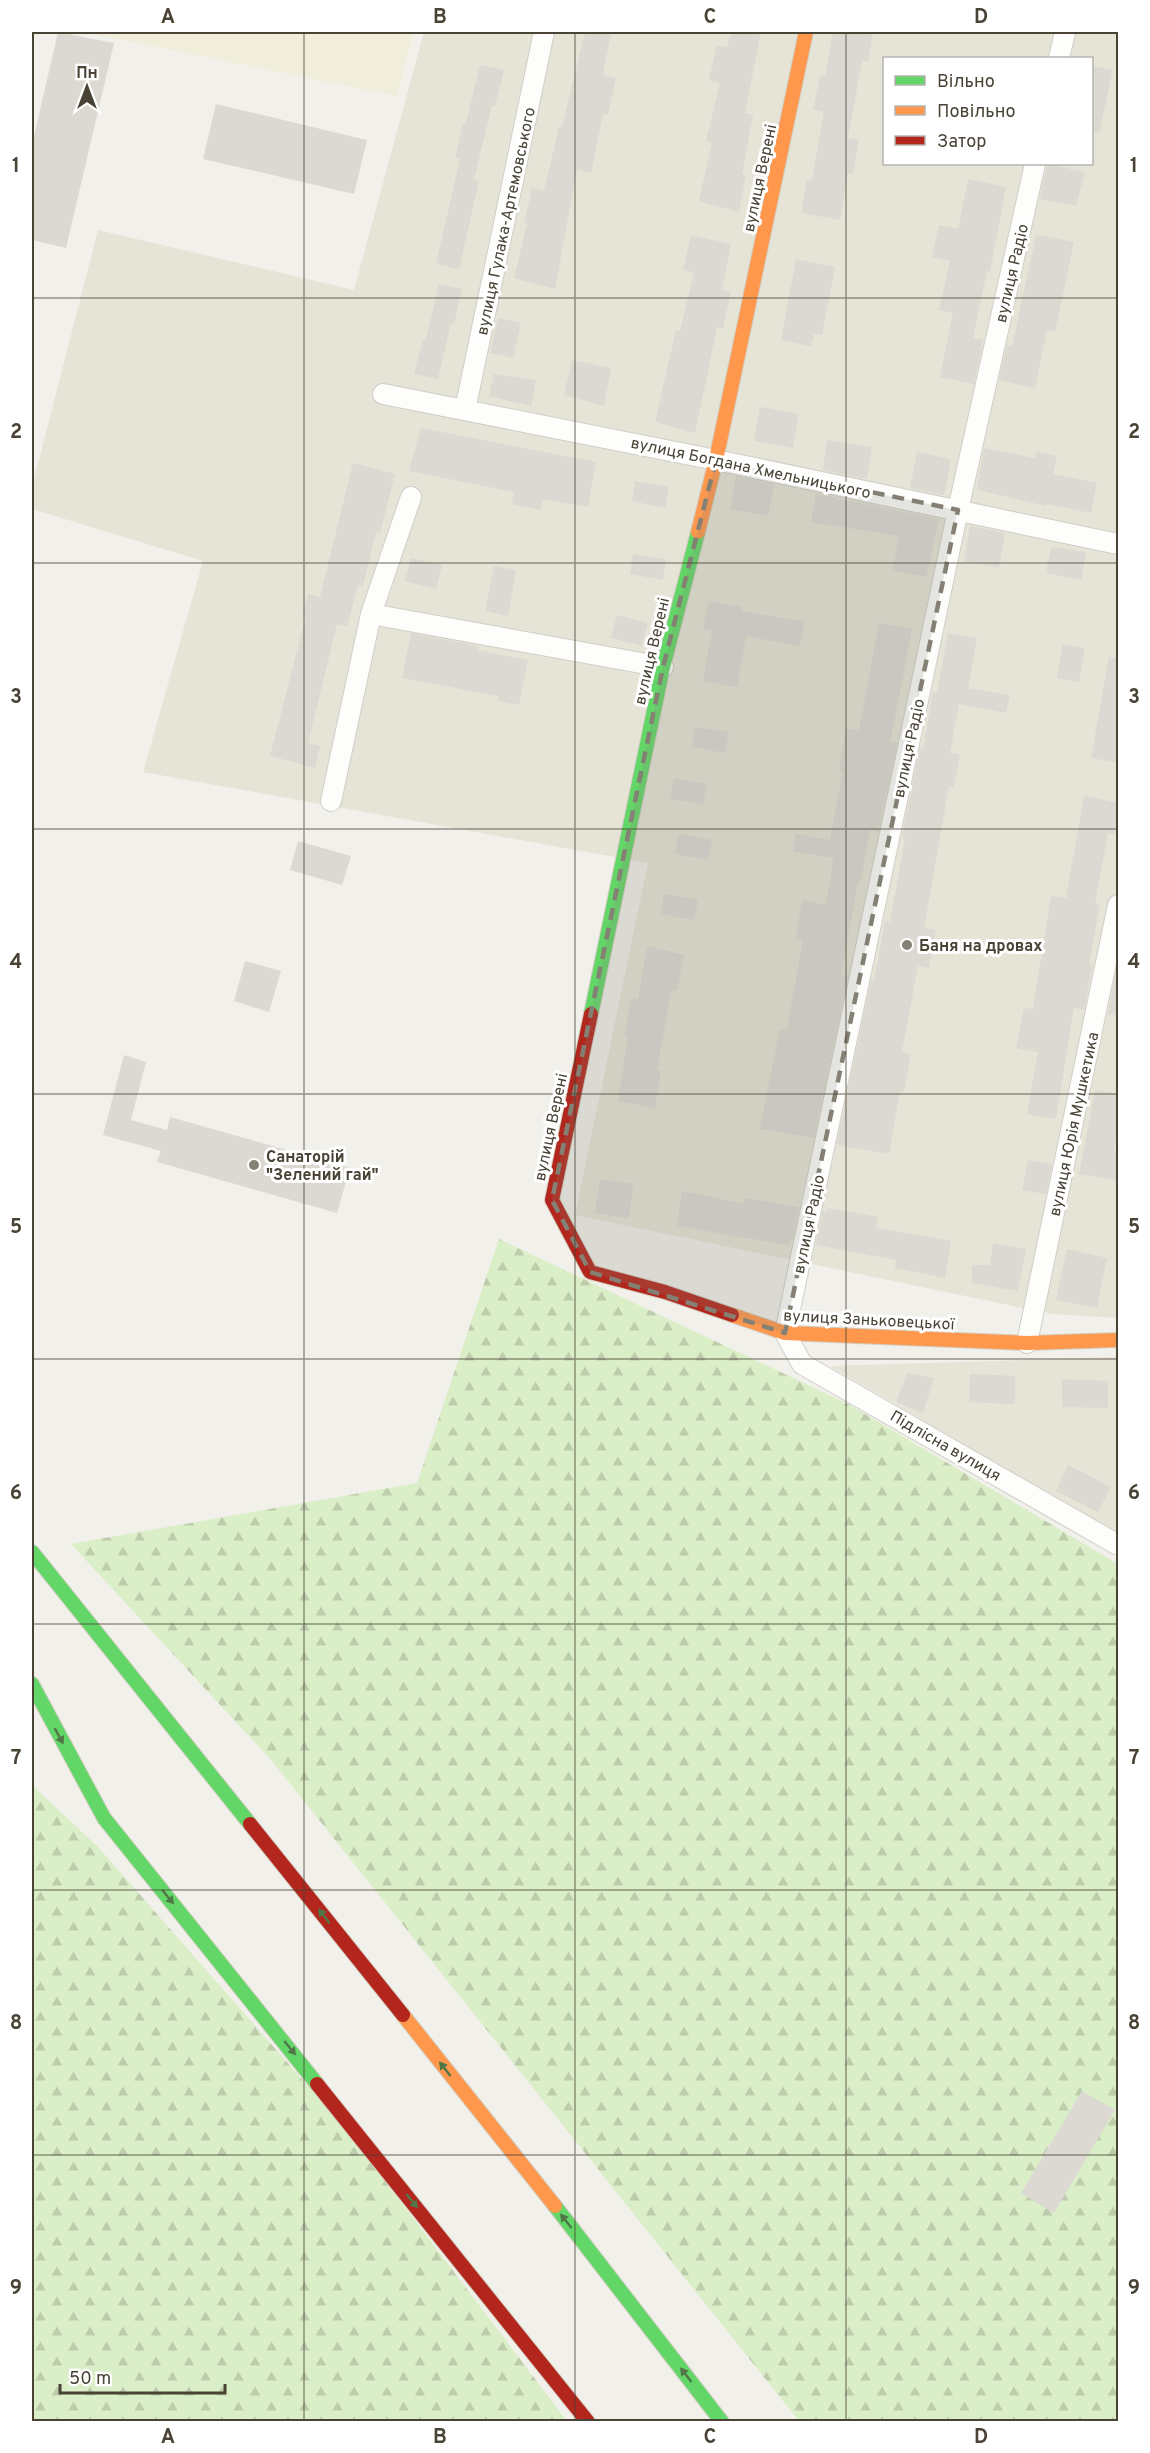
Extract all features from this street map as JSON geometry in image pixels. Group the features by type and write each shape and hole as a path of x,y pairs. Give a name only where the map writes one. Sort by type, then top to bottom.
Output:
{"main road":[{"name":"вулиця Верені","path":"590,1272 552,1200 663,668 716,459 806,32"},
{"name":"вулиця Заньковецької","path":"590,1272 665,1292 784,1334 1027,1343 1119,1340"},
{"path":"32,1552 576,2233 722,2421"},
{"path":"32,1684 104,1818 588,2421"}],"street":[{"name":"вулиця Гулака-Артемовського","path":"465,410 544,32"},
{"path":"1059,57 1065,32"},
{"name":"вулиця Радіо","path":"784,1334 958,510 1035,165"},
{"name":"вулиця Богдана Хмельницького","path":"383,394 716,459 1119,544"},
{"path":"331,801 371,614 411,497"},
{"path":"371,614 663,668"},
{"name":"вулиця Юрія Мушкетика","path":"1027,1343 1119,905"},
{"name":"Підлісна вулиця","path":"784,1334 802,1364 1119,1545"}],"highlighted area":[{"path":"716,460 958,510 785,1333 590,1272 552,1200 663,667"}],"shaded area":[{"path":"83,32 414,32 397,96"},
{"path":"424,32 1118,32 1118,1318 1052,1314 575,1215 648,863 143,772 203,561 32,509 32,487 98,230 354,290"},
{"path":"1118,1357 1118,1534 830,1366"}],"green space":[{"path":"499,1239 848,1404 1118,1564 1118,2421 799,2421 272,1761 71,1544 417,1483"},
{"path":"32,1785 98,1847 344,2127 567,2421 32,2421"}],"building":[{"path":"58,32 114,43 66,248 32,240 32,145"},
{"path":"585,32 611,32 603,75 616,78 608,115 603,114 591,173 577,169 555,289 514,278 527,224 524,223 532,188 544,191"},
{"path":"731,32 761,32 745,113 753,115 742,174 746,175 739,212 699,201 712,143 706,141 720,83 709,80 717,45 727,47"},
{"path":"833,32 873,32 868,62 862,61 848,138 859,140 853,174 848,173 840,220 801,213 807,180 812,180 824,112 813,110 820,76 825,77"},
{"path":"480,65 504,70 495,106 492,105 474,180 479,181 459,269 436,264 460,159 455,158"},
{"path":"1093,66 1113,70 1099,133 1093,132"},
{"path":"216,104 367,140 354,194 203,159"},
{"path":"1047,165 1085,172 1076,206 1040,199"},
{"path":"968,179 1006,187 990,272 987,271 973,338 983,340 974,384 940,377 953,313 939,310 950,261 932,257 939,225 958,229"},
{"path":"691,235 731,244 722,290 731,292 723,329 717,327 695,433 655,422 676,330 680,331 694,273 683,270"},
{"path":"1036,235 1074,242 1055,332 1047,330 1035,388 999,380 1007,345 1012,347"},
{"path":"796,259 835,267 822,335 814,334 811,346 781,340"},
{"path":"439,284 462,289 454,324 451,323 438,379 414,374 423,339 426,339"},
{"path":"498,318 521,323 513,358 490,353"},
{"path":"572,360 611,368 604,406 564,395"},
{"path":"494,374 536,380 531,406 489,396"},
{"path":"760,407 799,414 793,448 754,441"},
{"path":"421,428 596,462 588,507 543,499 541,510 512,504 514,492 409,471"},
{"path":"827,440 872,447 867,479 823,470"},
{"path":"984,448 1035,458 1036,452 1057,456 1053,474 1097,483 1091,513 1047,504 1046,506 977,490"},
{"path":"917,452 951,459 944,495 910,488"},
{"path":"353,463 395,474 380,533 376,532 363,586 358,585 347,627 337,624 308,743 320,746 315,768 270,756 306,616 302,615 308,594 320,597"},
{"path":"736,476 774,484 768,516 730,509"},
{"path":"635,481 669,487 665,508 632,501"},
{"path":"816,494 939,519 926,577 893,570 899,536 811,522"},
{"path":"970,526 1005,533 999,568 964,561"},
{"path":"1051,547 1086,552 1081,580 1046,573"},
{"path":"633,554 666,559 663,580 630,574"},
{"path":"411,558 442,565 436,589 405,581"},
{"path":"494,566 516,570 508,616 485,611"},
{"path":"709,601 742,607 742,611 804,622 800,646 746,636 737,687 703,681 712,631 703,629"},
{"path":"617,615 648,623 642,646 611,638"},
{"path":"879,623 912,629 890,742 897,743 878,832 870,830 860,883 858,882 841,975 848,976 814,1138 760,1129 780,1029 787,1030 803,940 796,939 802,900 826,905 834,858 793,851 796,834 830,840 843,771 839,771 846,728 859,731"},
{"path":"411,633 479,646 478,650 528,660 519,705 497,701 498,696 402,678"},
{"path":"948,633 977,638 968,688 1010,695 1006,713 959,704 950,753 960,754 954,787 949,786 924,928 936,930 929,968 918,966 902,1052 911,1054 904,1092 900,1091 889,1154 837,1143 871,981 874,981 885,921 890,922 905,838 902,836 920,748 923,748 933,692 937,693"},
{"path":"1063,644 1085,648 1079,682 1057,678"},
{"path":"1109,657 1119,658 1119,763 1091,758"},
{"path":"695,727 729,732 725,753 692,747"},
{"path":"674,778 707,784 703,804 670,799"},
{"path":"1084,796 1119,803 1119,812 1114,834 1108,833 1095,903 1100,904 1089,964 1093,964 1084,1010 1074,1008 1056,1119 1027,1114 1038,1052 1016,1048 1024,1008 1033,1009 1051,896 1066,898"},
{"path":"679,834 712,840 708,860 675,854"},
{"path":"298,841 351,856 342,885 290,870"},
{"path":"664,894 698,900 694,920 661,914"},
{"path":"647,946 684,955 677,991 671,990 657,1070 661,1071 655,1108 618,1101 628,1037 625,1036 631,998 638,1000"},
{"path":"245,961 281,971 269,1012 234,1001"},
{"path":"1117,968 1119,969 1119,1016 1108,1014"},
{"name":"Санаторій \"Зелений гай\"","path":"124,1055 146,1062 131,1120 167,1130 170,1117 350,1168 337,1213 157,1162 161,1151 103,1135"},
{"path":"1095,1090 1119,1094 1119,1124 1114,1151 1119,1152 1119,1181 1079,1174"},
{"path":"1028,1160 1052,1164 1046,1194 1022,1190"},
{"path":"600,1179 633,1184 629,1218 595,1213"},
{"path":"682,1191 744,1204 745,1198 799,1207 792,1241 789,1240 789,1245 677,1226"},
{"path":"827,1208 878,1217 876,1228 951,1241 945,1278 895,1268 896,1260 816,1245 823,1211 827,1212"},
{"path":"993,1243 1026,1249 1018,1291 972,1283 972,1265 990,1265"},
{"path":"1067,1249 1107,1258 1097,1308 1056,1300"},
{"path":"907,1373 934,1378 923,1413 896,1402"},
{"path":"970,1374 1015,1376 1015,1404 969,1402"},
{"path":"1062,1379 1108,1381 1108,1408 1062,1407"},
{"path":"1068,1465 1111,1487 1098,1512 1056,1491"},
{"path":"1082,2091 1115,2110 1054,2213 1021,2193"}],"traffic: fast":[{"path":"591,1014 663,667 698,532"},
{"path":"32,1552 250,1824"},
{"path":"32,1684 104,1818 317,2084"},
{"path":"555,2206 722,2422"}],"traffic: slow":[{"path":"698,532 716,460 806,32"},
{"path":"732,1315 785,1333 1027,1343 1118,1340"},
{"path":"403,2015 555,2206"}],"traffic: jam":[{"path":"591,1014 552,1200 590,1272 665,1292 732,1315"},
{"path":"250,1824 403,2015"},
{"path":"317,2084 588,2422"}],"place":[{"name":"Баня на дровах","path":"907,945"},
{"name":"Санаторій \"Зелений гай\"","path":"254,1165"}]}
